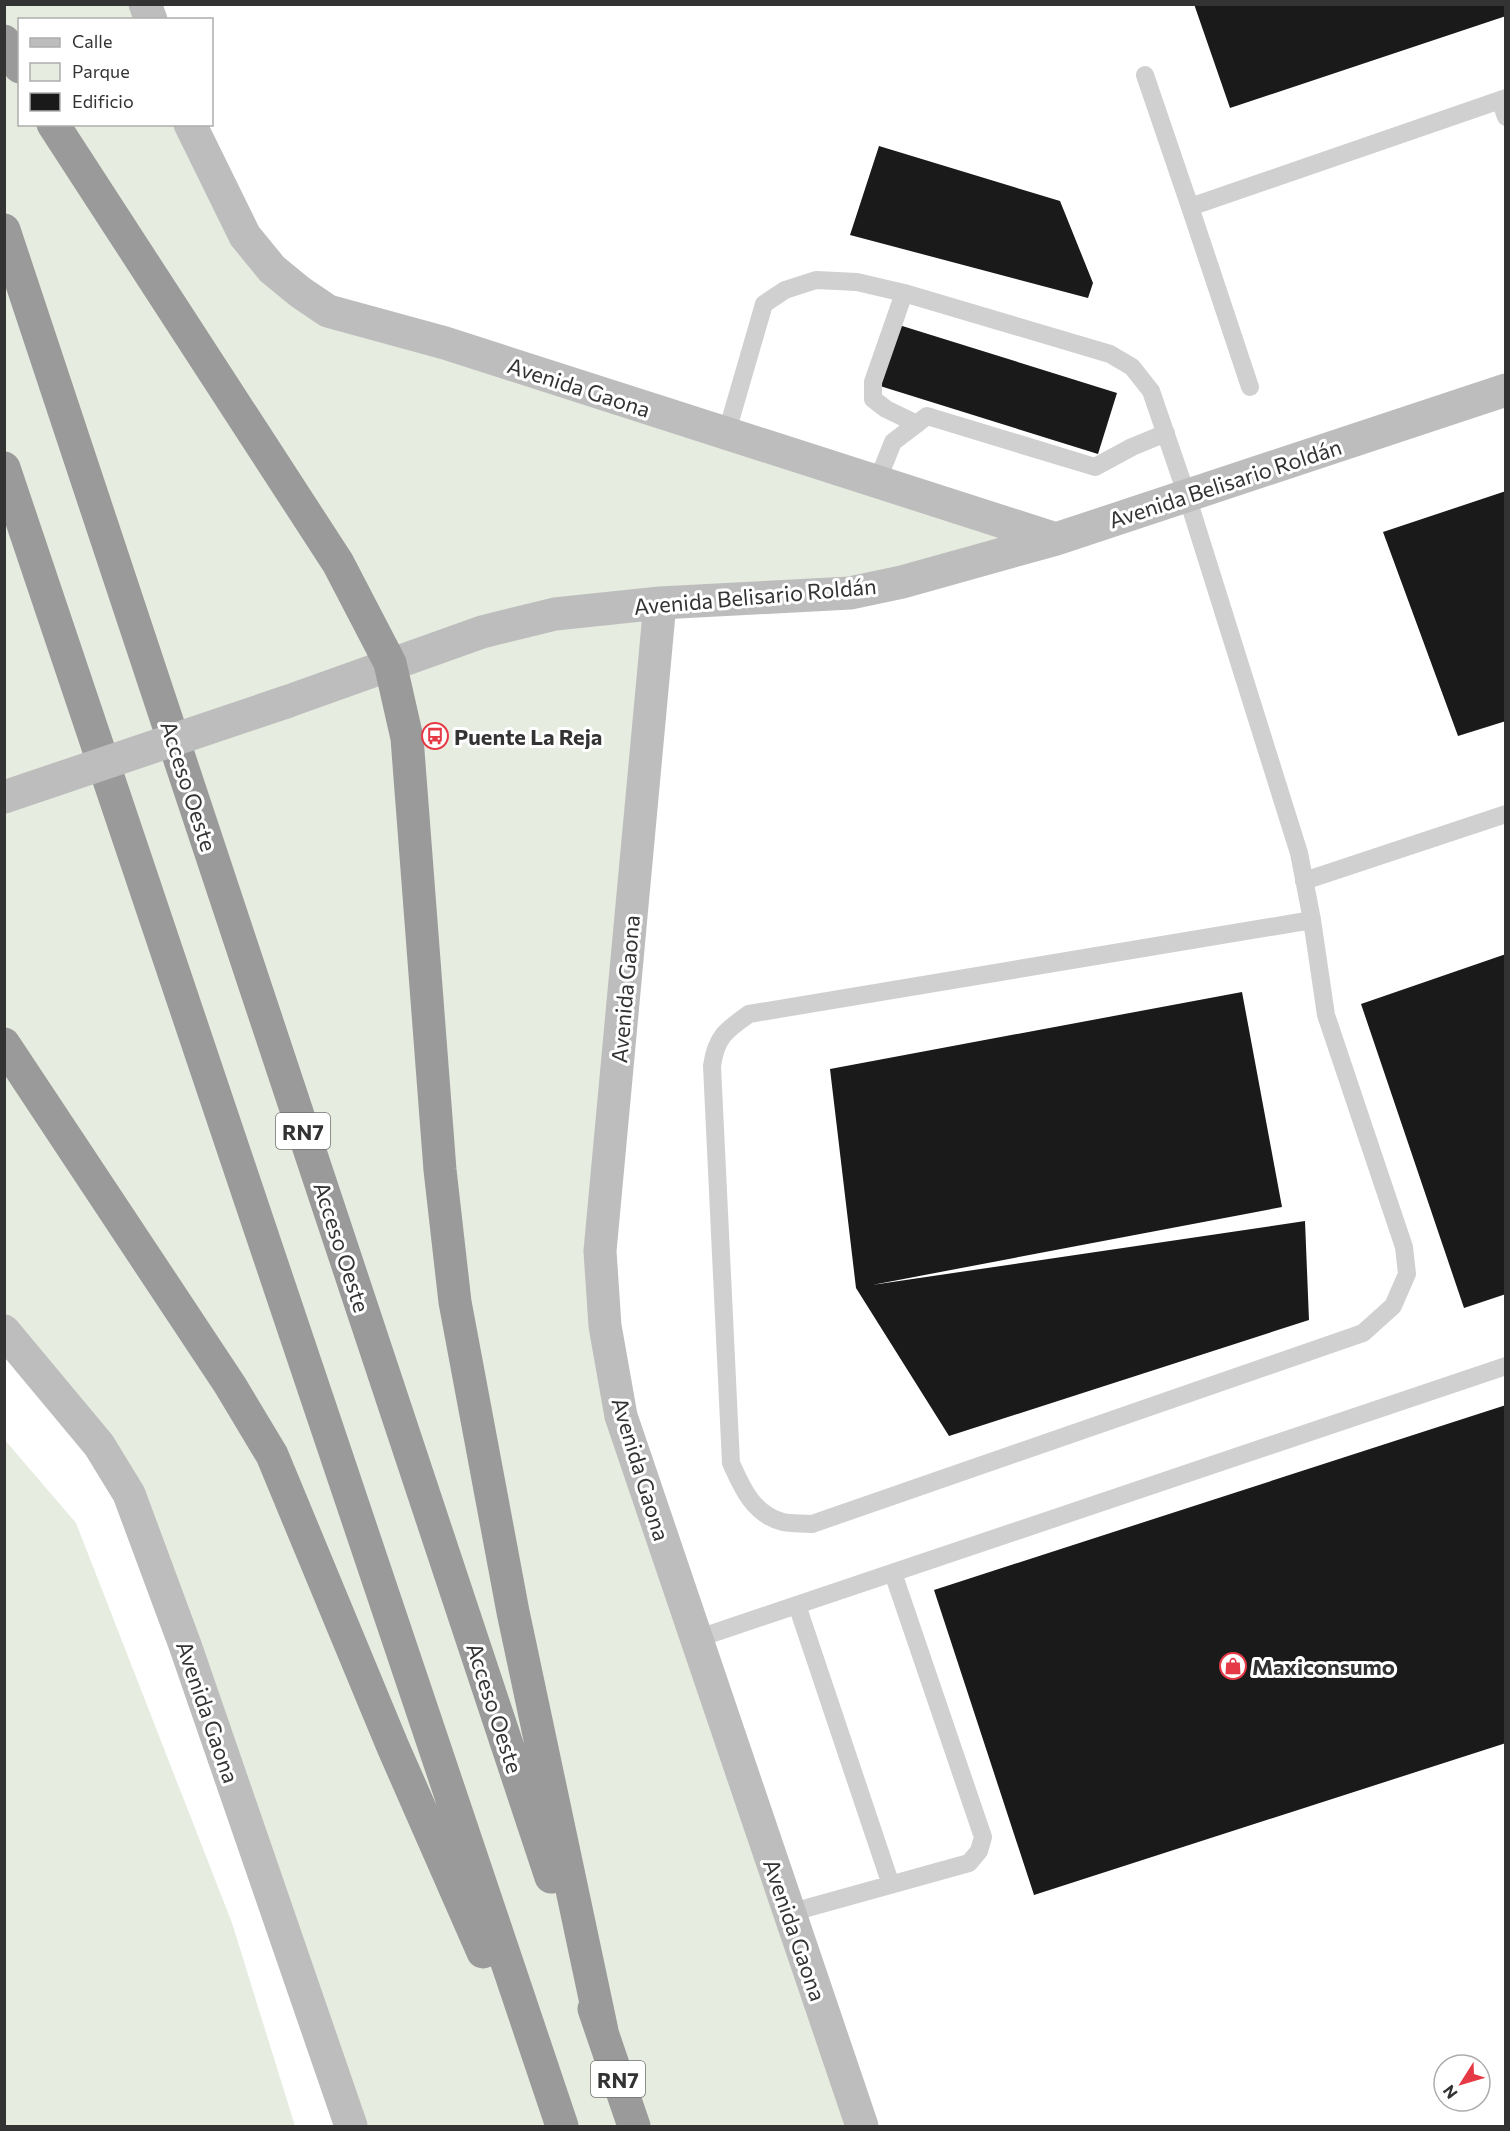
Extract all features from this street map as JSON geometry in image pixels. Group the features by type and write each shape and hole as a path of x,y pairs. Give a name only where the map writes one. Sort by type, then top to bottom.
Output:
{"highway":[{"path":"4,41 18,65"},
{"path":"54,126 338,563 390,663 407,738 440,1170 455,1302 513,1612 602,2031"},
{"name":"Acceso Oeste","path":"4,230 634,2127"},
{"path":"4,468 561,2127"},
{"path":"4,1044 230,1385 272,1455 393,1747 561,2127"}],"street":[{"name":"Avenida Gaona","path":"191,126 245,236 272,269 300,292 328,310 444,343 1056,539"},
{"name":"Avenida Belisario Roldán","path":"4,797 286,702 482,632 555,614 660,603 850,593 902,582 1056,539 1506,390"},
{"name":"Avenida Gaona","path":"660,603 600,1251 605,1326 621,1416 862,2127"},
{"name":"Avenida Gaona","path":"4,1330 99,1445 129,1494 186,1645 351,2127"}],"lane":[{"path":"1145,75 1250,387"},
{"path":"1190,207 1504,105"},
{"path":"726,435 764,304 785,290 816,280 857,282 904,293 1110,354 1132,367 1151,391 1166,433 1299,853 1312,920 1326,1015 1404,1247 1407,1274 1394,1306 1363,1333 812,1524 782,1521 760,1511 743,1491 731,1463 712,1066 715,1048 730,1027 749,1014 1312,920"},
{"path":"904,293 873,382 873,399 886,409 917,424"},
{"path":"877,482 893,442 927,416 1095,467 1132,447 1166,433"},
{"path":"1304,881 1506,814"},
{"path":"696,1639 1506,1366"},
{"path":"789,1913 969,1863 979,1851 983,1837 893,1573"},
{"path":"797,1605 891,1885"}],"green space":[{"path":"4,5 145,5 151,18 18,18 18,126 191,126 300,292 1056,539 902,582 661,603 605,1326 862,2126 351,2126 129,1494 5,1331"},
{"path":"4,1439 76,1523 232,1923 295,2126 5,2126"}],"building":[{"path":"1194,4 1506,4 1506,16 1230,108"},
{"path":"879,146 1060,201 1093,283 1088,298 850,235"},
{"path":"899,325 1117,393 1098,454 880,386"},
{"path":"1506,491 1506,721 1458,736 1383,532"},
{"path":"1506,954 1506,1294 1464,1308 1361,1004"},
{"path":"1242,992 1282,1207 872,1285 1305,1221 1309,1320 949,1436 856,1288 830,1069"},
{"name":"Maxiconsumo","path":"1506,1405 1506,1743 1034,1895 934,1590"}],"place":[{"name":"Puente La Reja","path":"435,736"},
{"name":"Maxiconsumo","path":"1233,1666"}]}
